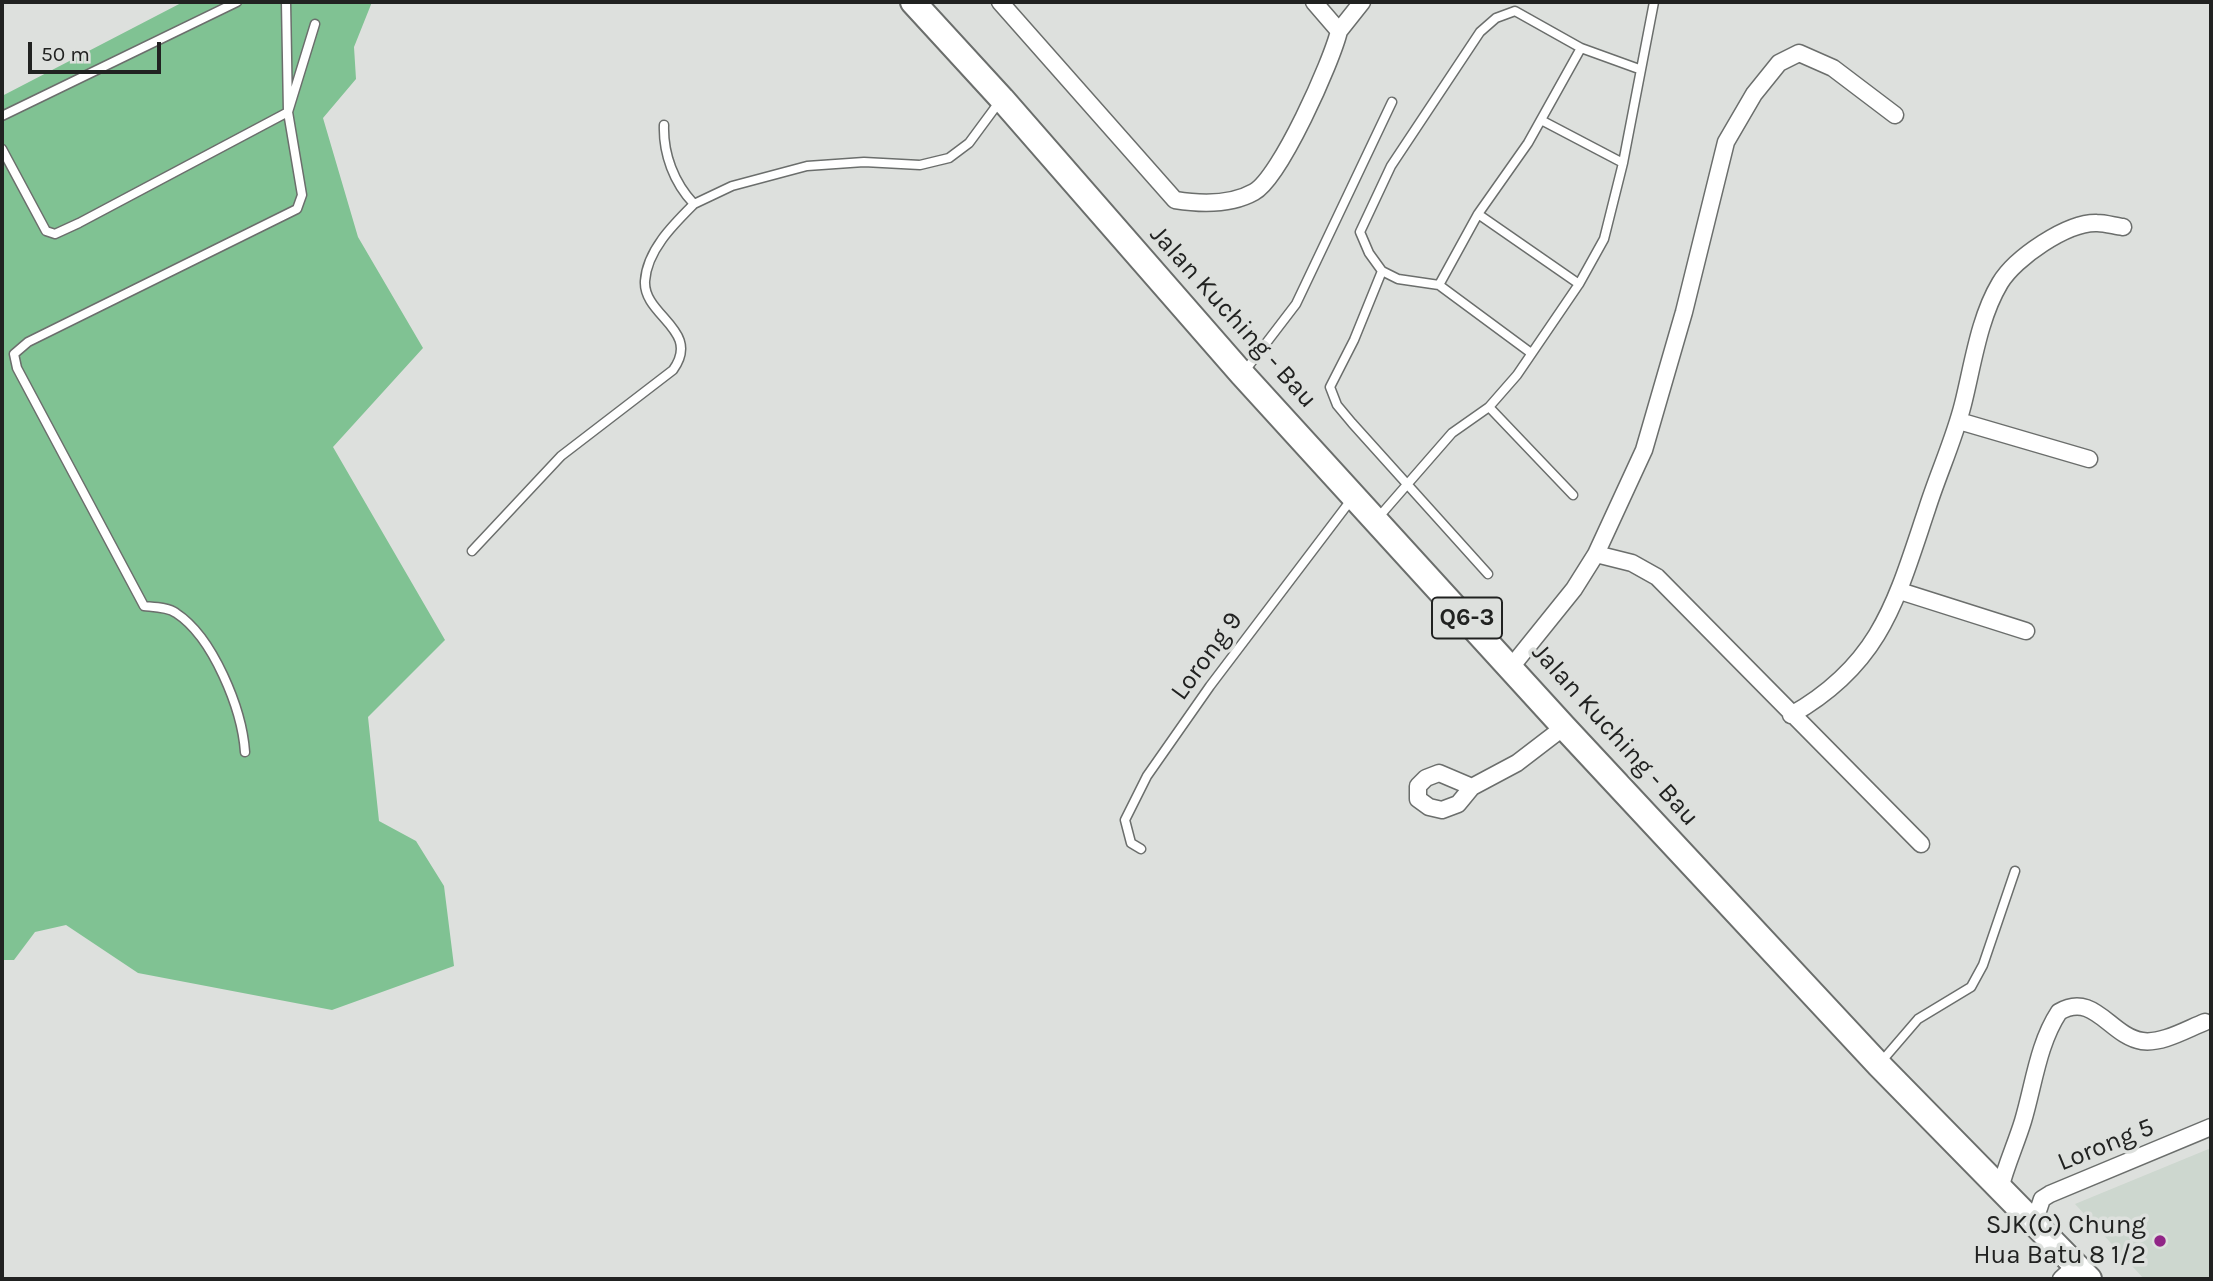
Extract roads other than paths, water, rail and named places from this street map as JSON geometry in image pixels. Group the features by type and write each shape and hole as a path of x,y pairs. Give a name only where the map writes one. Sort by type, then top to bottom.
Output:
{"main road":[{"name":"Jalan Kuching - Bau","path":"913,2 1002,99 1242,374 1512,666 1564,727 1879,1065 2034,1223 2075,1275"}],"street":[{"path":"1000,2 1175,200 1204,205 1255,192 1275,172 1334,53 1339,31 1362,2"},
{"path":"1314,2 1339,31"},
{"path":"1512,666 1574,589 1596,554 1644,450 1684,312 1726,142 1754,94 1779,63 1798,53 1833,68 1895,115"},
{"path":"1791,715 1823,695 1867,652 1900,591 1959,421 1987,311 2001,281 2023,258 2059,233 2095,222 2123,227"},
{"path":"1959,421 2089,459"},
{"path":"1596,554 1632,563 1657,577 1707,624 1791,715 1921,844"},
{"path":"1900,591 2026,631"},
{"path":"1472,788 1517,763 1564,727"},
{"path":"2000,1189 2022,1124 2045,1036 2059,1012 2079,1004 2090,1008 2125,1034 2141,1041 2158,1040 2205,1022"},
{"name":"Lorong 5","path":"2034,1223 2042,1199 2050,1194 2211,1127"}],"lane":[{"path":"2,116 237,2"},
{"path":"245,752 243,725 216,662 197,630 174,611 144,606 18,368 14,354 28,342 297,209 302,195 288,112 286,2"},
{"path":"1376,520 1452,433 1489,407 1517,374 1580,284 1604,239 1623,163 1654,2"},
{"path":"1531,353 1439,285 1398,279 1382,271 1369,254 1360,232 1391,166 1480,32 1496,18 1515,11 1581,48 1639,69"},
{"path":"2,149 46,231 55,234 288,112 314,24"},
{"path":"1439,285 1478,214 1541,120 1581,48"},
{"path":"472,551 561,456 673,370 681,359 680,338 648,296 645,281 666,233 694,204 732,186 807,166 863,162 920,165 949,158 969,143 1002,99"},
{"path":"1242,374 1296,304 1392,102"},
{"path":"1541,120 1623,163"},
{"path":"664,125 663,144 671,168 682,191 694,204"},
{"path":"1478,214 1580,284"},
{"path":"1382,271 1354,340 1330,387 1337,405 1488,573"},
{"path":"1489,407 1573,495"},
{"name":"Lorong 9","path":"1141,849 1131,843 1125,820 1147,776 1210,686 1355,495"},
{"path":"1879,1065 1917,1018 1971,987 1983,965 2015,871"}],"place":[{"name":"SJK(C) Chung Hua Batu 8 1/2","path":"2160,1241"}]}
